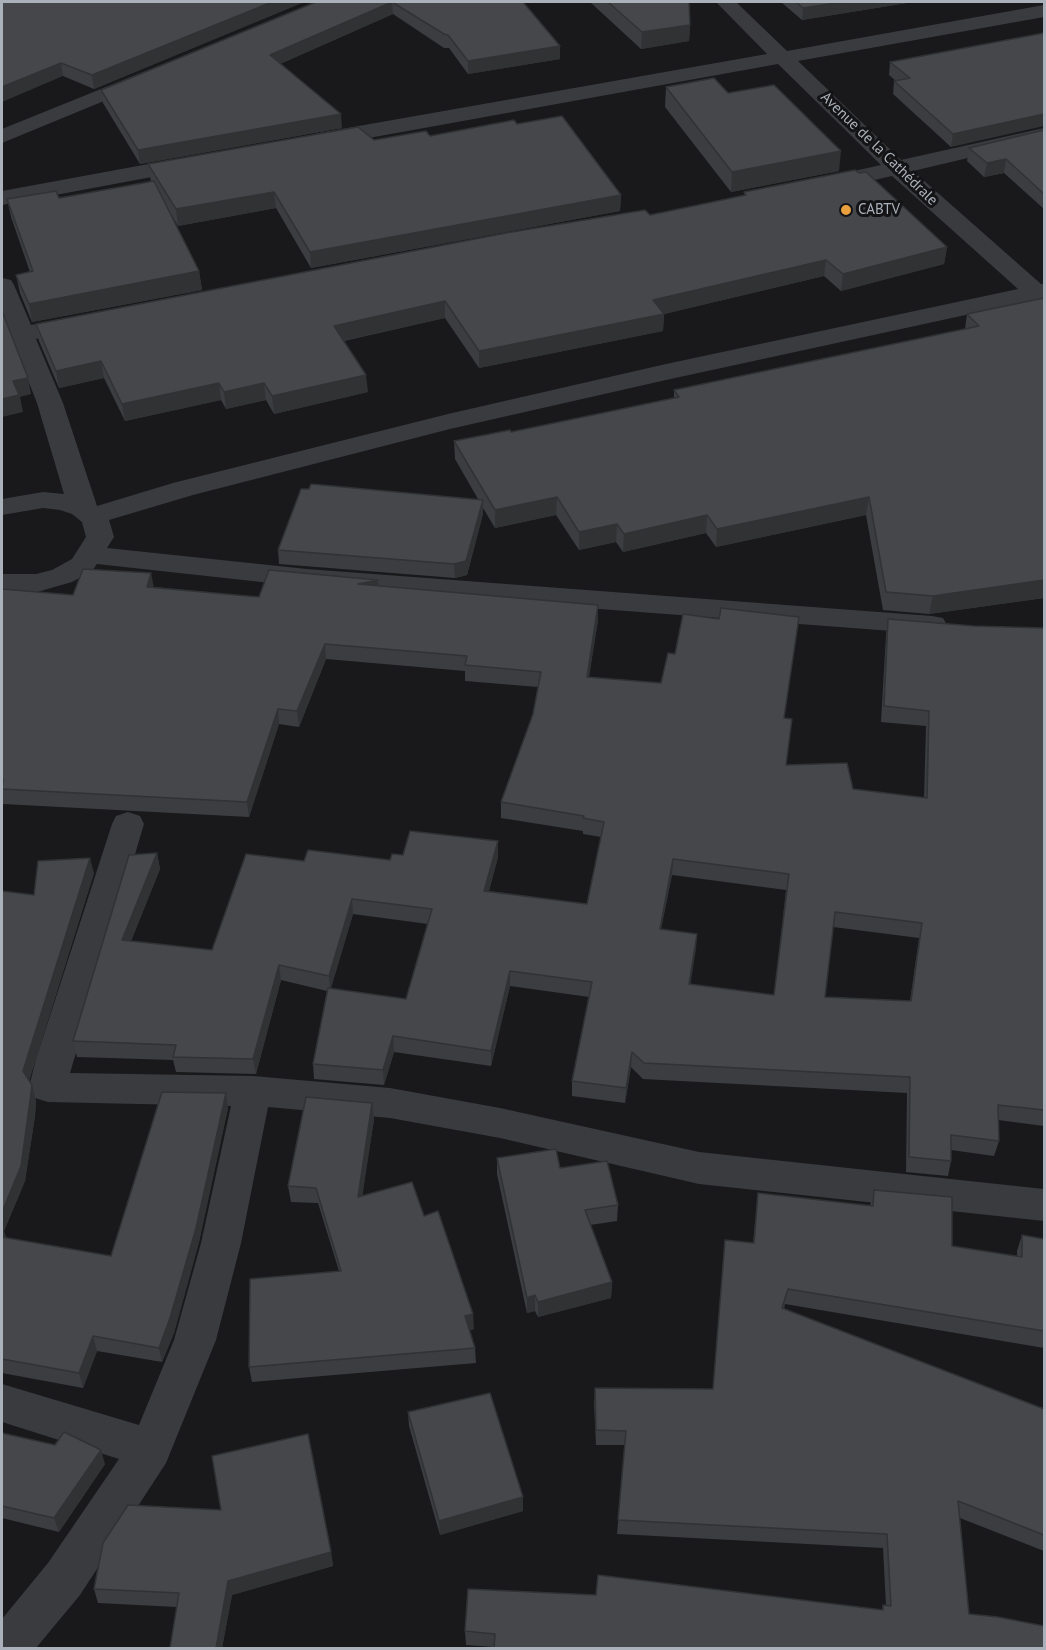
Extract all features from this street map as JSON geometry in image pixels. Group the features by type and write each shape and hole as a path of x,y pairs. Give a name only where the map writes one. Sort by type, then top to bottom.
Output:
{"street":[{"name":"Avenue de la Cathédrale","path":"725,2 897,168 1040,292"},
{"path":"305,143 1044,11"},
{"path":"2,137 163,69"},
{"path":"799,189 1044,134"},
{"path":"2,198 212,160"},
{"path":"2,285 50,403 87,512 98,525 100,537 82,565 62,576 37,583 2,583"},
{"path":"2,507 43,500 64,502 87,512 448,422 677,369 1040,292"},
{"path":"22,334 100,319"},
{"path":"90,555 307,578 960,628"},
{"path":"128,824 54,1059 48,1087 253,1091 390,1103 500,1123 699,1168 1044,1205"},
{"path":"7,1648 64,1579 151,1449 195,1340 221,1243 253,1091"},
{"path":"2,1403 151,1449"}],"building":[{"path":"2,2 272,2 92,75 61,63 2,87"},
{"path":"316,2 392,2 270,55 341,114 138,150 101,90"},
{"path":"392,2 523,2 560,46 468,61 448,35"},
{"path":"608,2 689,2 690,25 642,32"},
{"path":"796,2 842,2 803,8"},
{"path":"1044,33 1044,114 953,134 894,81 910,78 890,62"},
{"path":"714,78 728,93 774,85 841,151 732,172 666,87"},
{"path":"562,116 621,195 310,252 274,192 176,209 148,164 358,127 374,140 426,131 430,136 514,120 517,124"},
{"path":"1044,130 1044,194 1006,159 987,163 969,148"},
{"path":"855,170 859,173 866,172 947,247 843,274 826,260 653,300 664,314 479,351 445,301 334,326 366,375 272,396 264,383 224,392 219,383 122,404 101,361 56,371 36,324 506,233 645,210 650,215 746,195 744,192"},
{"path":"154,181 199,271 29,304 16,275 33,271 7,199 56,191 59,198"},
{"path":"1044,298 1044,580 933,596 886,592 869,497 717,529 707,515 624,534 617,524 579,532 557,497 495,510 454,441 510,430 511,432 679,397 674,390 979,326 967,314"},
{"path":"2,311 28,378 13,381 19,395 2,399"},
{"path":"311,484 483,500 466,561 454,564 278,550 301,489 309,489"},
{"path":"83,569 151,573 147,587 259,597 269,570 378,580 358,584 598,605 587,677 661,683 668,653 675,654 683,614 719,619 721,608 799,617 784,718 792,719 786,765 847,763 853,789 927,798 929,711 884,706 888,619 974,626 1044,628 1044,1110 998,1105 999,1141 951,1135 951,1161 909,1157 910,1077 644,1063 632,1052 626,1088 572,1081 592,982 510,971 491,1051 393,1036 383,1070 313,1064 328,988 406,999 432,909 352,899 329,976 279,965 253,1059 173,1057 176,1045 73,1041 129,855 157,853 122,940 212,950 246,854 304,861 308,850 390,860 392,854 403,855 410,831 498,841 484,891 587,904 604,822 583,818 584,816 501,802 533,714 541,672 465,665 467,656 325,644 297,711 278,709 247,802 2,789 2,589 73,595","holes":["673,859 789,874 774,995 689,984 697,934 660,929","835,912 922,923 911,1001 825,997"]},
{"path":"90,858 23,1071 32,1085 21,1166 2,1212 2,891 34,895 38,861"},
{"path":"162,1092 226,1093 196,1228 159,1348 93,1336 79,1373 2,1359 2,1237 111,1256"},
{"path":"306,1097 372,1103 358,1197 412,1182 424,1216 438,1211 473,1314 465,1316 475,1348 249,1367 250,1279 341,1271 316,1188 288,1186"},
{"path":"556,1149 560,1168 607,1161 618,1205 585,1210 612,1282 538,1302 535,1295 527,1298 497,1158"},
{"path":"874,1190 952,1197 952,1246 1022,1257 1022,1235 1044,1239 1044,1331 788,1289 782,1308 1044,1409 1044,1535 958,1501 969,1614 1044,1626 1044,1648 494,1648 495,1634 465,1631 468,1589 596,1595 598,1575 883,1610 883,1605 891,1606 887,1534 618,1520 626,1431 596,1430 595,1388 713,1389 725,1240 754,1243 758,1193 873,1206"},
{"path":"490,1393 523,1497 439,1521 408,1412"},
{"path":"64,1432 101,1450 54,1518 2,1506 2,1433 55,1445"},
{"path":"308,1434 331,1552 228,1581 216,1648 170,1648 179,1593 94,1589 103,1543 128,1505 221,1510 212,1456"}],"place":[{"name":"CABTV","path":"846,210"}]}
